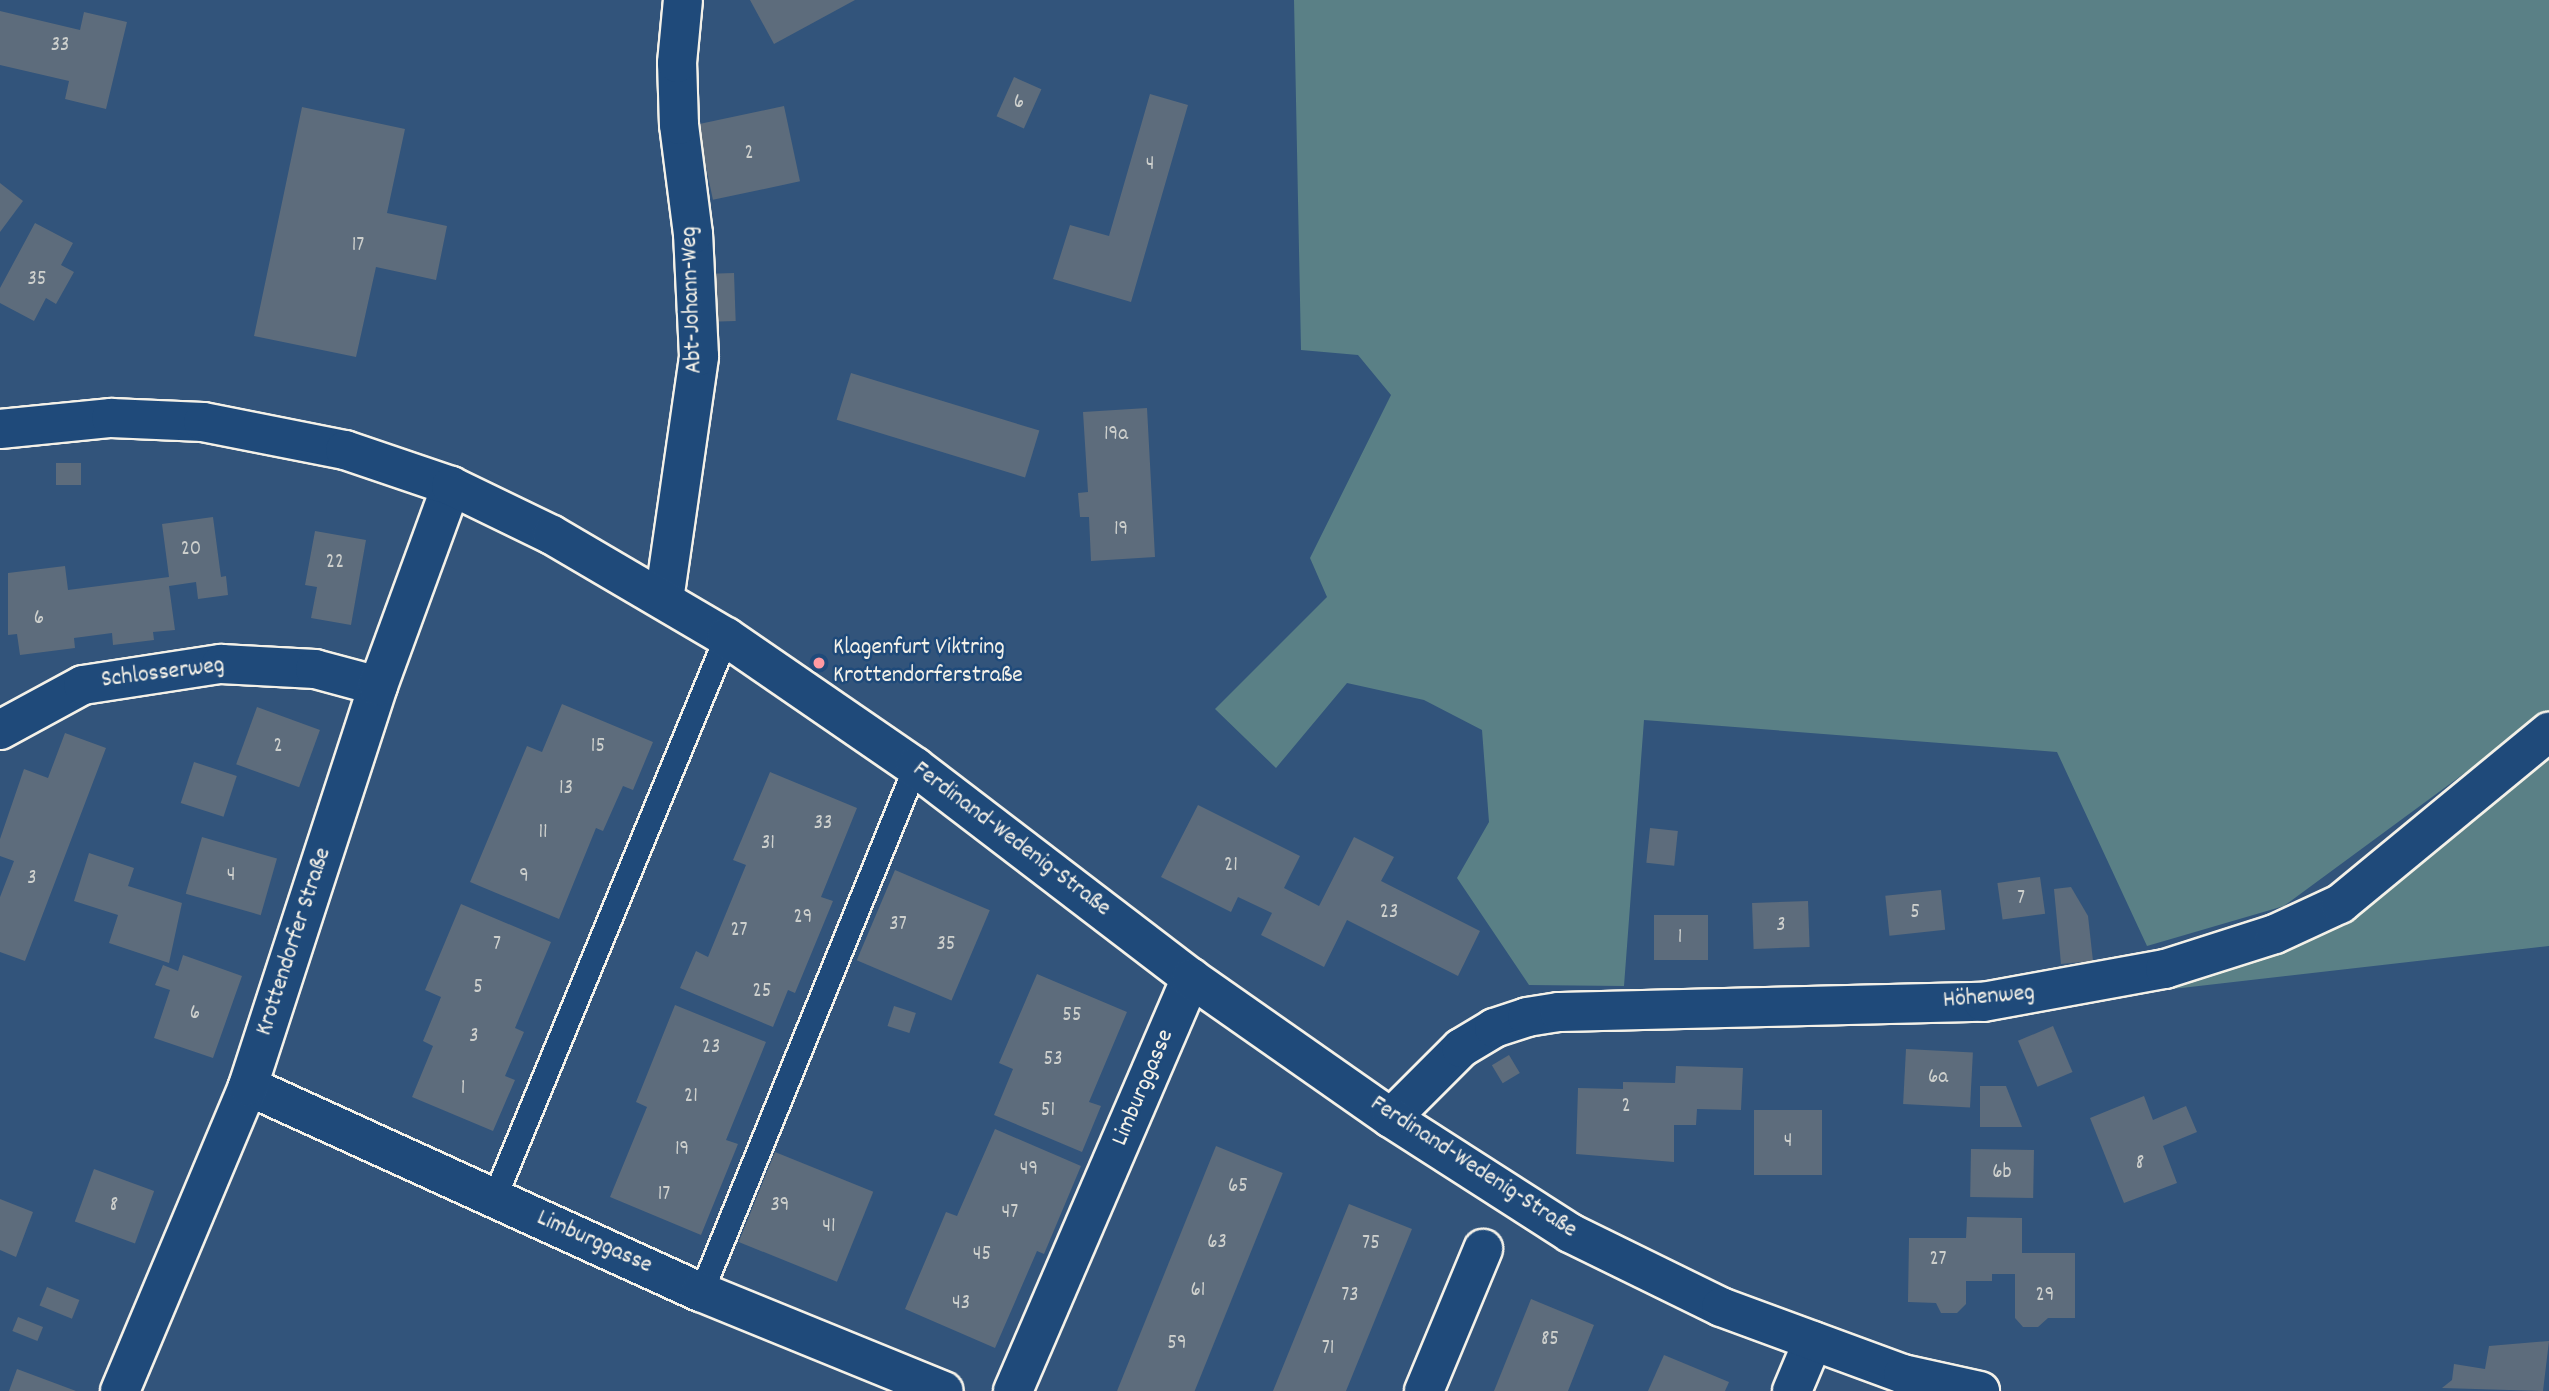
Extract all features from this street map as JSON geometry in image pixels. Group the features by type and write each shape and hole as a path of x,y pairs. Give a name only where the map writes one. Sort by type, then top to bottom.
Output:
{"street":[{"name":"Abt-Johann-Weg","path":"664,600 699,356 693,234 679,125 677,63 683,0"},
{"name":"Ferdinand-Wedenig-Straße","path":"0,429 111,418 203,422 345,450 451,486 552,536 726,637 915,766 1191,978 1391,1118 1570,1233 1721,1307 1903,1374 1980,1391"},
{"name":"Krottendorfer Straße","path":"120,1391 248,1086 378,686 451,486"},
{"name":"Schlosserweg","path":"0,730 83,685 220,664 314,669 378,686"},
{"name":"Höhenweg","path":"1391,1118 1461,1048 1494,1028 1527,1017 1559,1012 1983,1002 2165,968 2275,934 2340,904 2549,732"},
{"name":"Limburggasse","path":"1013,1391 1191,978"},
{"name":"Limburggasse","path":"248,1086 701,1292 944,1391"},
{"path":"1424,1391 1483,1249"},
{"path":"1792,1391 1813,1342"}],"lane":[{"path":"494,1198 726,637"},
{"path":"701,1292 915,766"}],"green space":[{"path":"1294,0 2549,0 2549,711 2284,906 2147,946 2057,752 1644,720 1624,986 1529,985 1457,878 1489,822 1482,730 1424,700 1347,683 1276,768 1215,709 1327,597 1310,558 1391,395 1358,355 1301,350"},
{"path":"2549,755 2549,946 2129,994 2306,941 2365,904"}],"building":[{"path":"750,0 855,0 774,44"},
{"path":"0,11 80,30 84,12 127,22 106,109 65,99 69,81 0,65"},
{"path":"1014,77 1041,89 1024,128 997,116"},
{"path":"1150,94 1188,105 1131,302 1053,279 1070,225 1109,236"},
{"path":"784,106 800,181 713,200 697,125"},
{"path":"302,107 405,129 387,213 447,226 436,280 376,267 356,357 254,336"},
{"path":"0,183 23,201 0,232"},
{"path":"35,223 73,243 61,265 74,272 56,304 46,298 34,321 0,303 0,288"},
{"path":"734,273 736,321 712,322 710,274"},
{"path":"851,373 1039,431 1025,477 837,420"},
{"path":"1147,408 1155,557 1091,561 1089,517 1080,517 1078,493 1088,492 1083,412"},
{"path":"56,463 81,463 81,485 56,485"},
{"path":"213,517 221,577 226,576 228,595 198,599 196,582 169,586 175,630 153,632 154,640 113,645 112,633 74,638 75,648 20,655 17,634 8,635 8,573 65,566 68,590 169,577 162,524"},
{"path":"315,531 366,540 351,625 311,618 317,587 305,585"},
{"path":"562,704 653,742 633,790 623,786 603,831 596,828 559,919 470,882 527,746 542,752"},
{"path":"257,707 320,730 299,787 236,764"},
{"path":"65,733 106,748 25,961 0,952 0,897 14,861 0,856 0,839 24,769 48,778"},
{"path":"194,762 237,776 224,817 181,803"},
{"path":"770,772 857,808 821,897 833,901 795,993 788,990 773,1027 680,988 696,951 708,957 746,865 733,860"},
{"path":"1198,805 1300,856 1284,888 1319,906 1354,837 1394,857 1381,881 1480,931 1458,976 1347,920 1324,967 1261,935 1272,913 1238,897 1231,912 1161,877"},
{"path":"1650,828 1678,831 1674,866 1646,863"},
{"path":"202,837 277,858 261,915 186,894"},
{"path":"89,853 134,868 128,886 182,903 169,963 109,943 118,915 74,901"},
{"path":"895,870 990,910 952,1000 857,960"},
{"path":"2040,877 2045,914 2003,920 1997,883"},
{"path":"2071,887 2088,916 2093,961 2061,964 2054,889"},
{"path":"1941,890 1945,930 1889,936 1885,896"},
{"path":"1808,901 1810,947 1754,949 1752,903"},
{"path":"461,904 551,942 515,1028 524,1032 505,1076 515,1080 493,1131 412,1097 433,1046 423,1041 441,997 425,990"},
{"path":"1654,915 1708,915 1708,960 1654,960"},
{"path":"183,955 242,976 213,1058 154,1038 170,990 155,985 163,965 178,971"},
{"path":"1037,974 1127,1012 1089,1102 1101,1106 1082,1152 994,1115 1013,1069 999,1063"},
{"path":"675,1005 766,1042 726,1140 738,1144 701,1235 610,1197 647,1107 636,1102"},
{"path":"894,1006 916,1013 909,1033 888,1026"},
{"path":"2053,1026 2073,1072 2038,1087 2018,1041"},
{"path":"1906,1049 1973,1053 1970,1107 1903,1104"},
{"path":"1509,1055 1520,1073 1503,1083 1492,1065"},
{"path":"1676,1066 1743,1068 1741,1110 1697,1109 1696,1125 1674,1125 1674,1162 1576,1154 1578,1088 1623,1089 1623,1082 1675,1083"},
{"path":"1980,1086 2006,1086 2022,1127 1980,1127"},
{"path":"2144,1096 2153,1120 2186,1106 2197,1132 2163,1146 2177,1183 2124,1203 2090,1118"},
{"path":"1754,1110 1822,1110 1822,1175 1754,1175"},
{"path":"995,1129 1081,1166 1044,1254 1037,1251 995,1348 905,1309 946,1212 957,1216"},
{"path":"1216,1146 1283,1173 1195,1391 1117,1391"},
{"path":"1971,1149 2034,1150 2033,1198 1970,1197"},
{"path":"775,1152 873,1192 837,1282 739,1242"},
{"path":"94,1169 154,1191 135,1244 75,1222"},
{"path":"0,1199 33,1212 16,1257 0,1250"},
{"path":"1349,1204 1412,1229 1346,1391 1273,1391"},
{"path":"1967,1217 2022,1218 2022,1253 2075,1253 2075,1318 2048,1318 2038,1327 2023,1327 2015,1318 2015,1274 1992,1274 1992,1281 1966,1281 1966,1304 1957,1313 1941,1313 1936,1303 1908,1302 1909,1238 1966,1238"},
{"path":"47,1287 79,1300 72,1319 40,1306"},
{"path":"1531,1299 1594,1325 1568,1391 1494,1391"},
{"path":"18,1317 43,1327 37,1341 12,1331"},
{"path":"2549,1341 2543,1391 2442,1388 2452,1380 2454,1364 2485,1369 2489,1346"},
{"path":"1664,1355 1729,1382 1725,1391 1648,1391"},
{"path":"17,1369 76,1391 9,1391"}],"place":[{"name":"Klagenfurt Viktring Krottendorferstraße","path":"819,663"}]}
